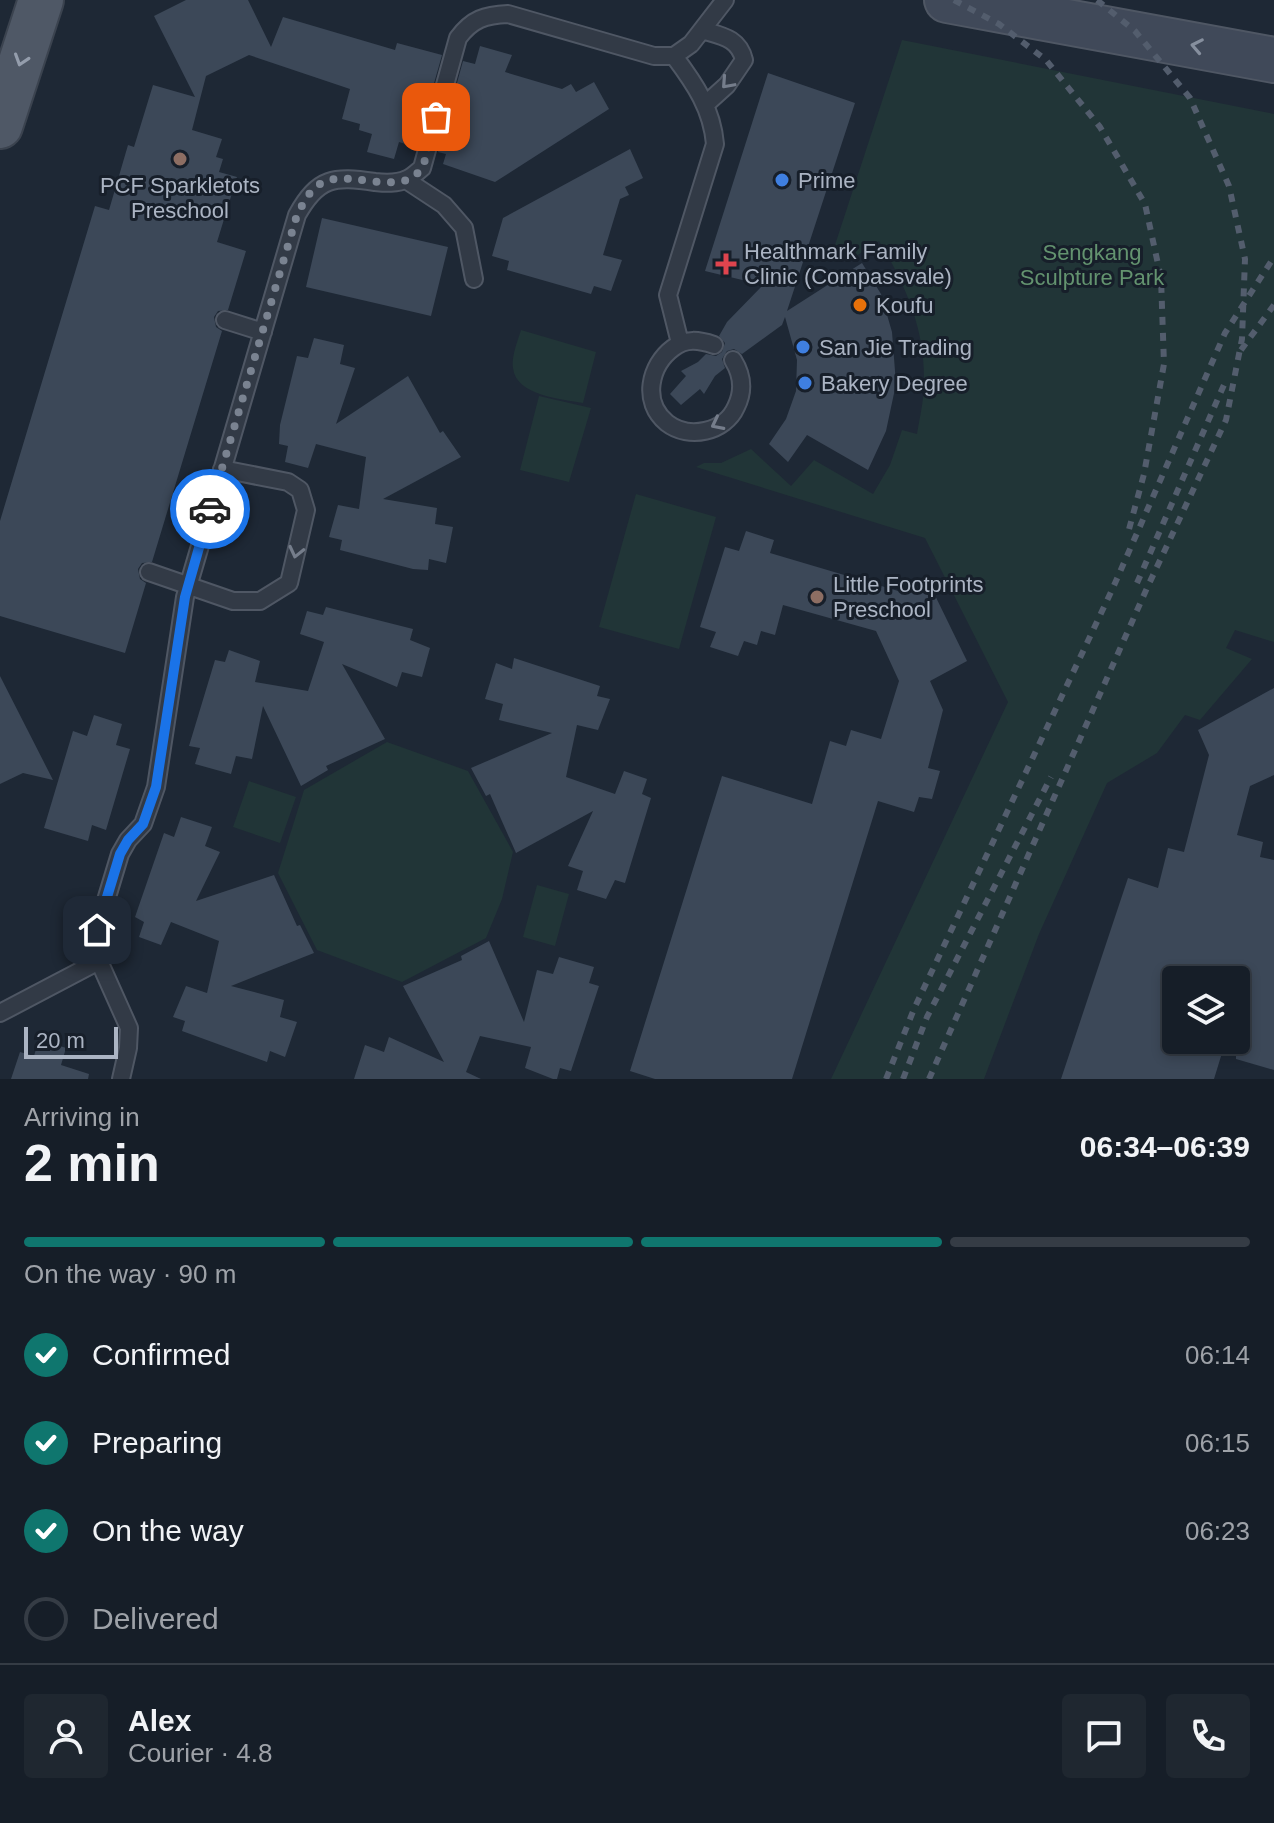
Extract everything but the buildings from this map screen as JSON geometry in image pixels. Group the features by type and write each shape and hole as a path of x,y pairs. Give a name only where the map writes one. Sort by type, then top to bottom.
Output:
{"main road":[{"path":"0,126 41,0"}],"street":[{"path":"947,0 1274,60"}],"lane":[{"path":"121,1079 129,1028 99,961 95,945 97,930 120,854 143,824 156,787 188,585 297,215 308,194 324,181 342,178 387,183 406,180 422,168 458,38 467,25 485,15 508,14 654,56 674,56 691,44 725,0"},
{"path":"702,30 731,38 741,48 744,60 727,85 706,104"},
{"path":"674,56 706,104 714,127 715,144 668,295 680,343"},
{"path":"406,180 444,205 464,228 474,279"},
{"path":"225,320 263,332"},
{"path":"714,345 698,340 680,343 661,357 650,379 653,403 667,422 689,432 713,430 732,416 742,394 740,370 733,360"},
{"path":"149,572 233,601 260,601 289,583 306,510 300,490 288,482 222,469"},
{"path":"0,1013 99,961"}],"green space":[{"name":"Sengkang Sculpture Park","path":"902,40 1274,114 1274,642 1235,630 1226,648 1252,659 1200,720 1185,715 1157,753 1107,783 1039,934 984,1079 831,1079 1008,702 925,538 696,467 704,463 721,463 751,449 791,486 814,460 873,494 890,465 902,430 917,434 924,391 923,359 917,323 905,290 879,241 847,262 834,248"},
{"path":"521,330 596,352 583,403 552,398 522,385 513,368"},
{"path":"539,396 591,408 569,482 520,470"},
{"path":"636,494 716,517 679,649 599,627"},
{"path":"387,742 468,771 513,852 502,899 486,938 402,982 317,950 278,873 304,790"},
{"path":"249,781 296,797 280,843 233,827"},
{"path":"537,885 569,894 555,946 523,937"}],"railway":[{"path":"954,0 999,24 1046,60 1100,127 1145,204 1161,278 1164,364 1144,474 1128,533"},
{"path":"929,1079 1147,588 1226,420 1242,339 1245,259 1229,186 1190,98 1135,31 1097,0"},
{"path":"886,1079 914,1009 1112,590 1225,333 1274,257"},
{"path":"1241,350 1274,305"},
{"path":"1137,583 1227,378"},
{"path":"903,1079 927,1017 1051,777"}],"way so far":[{"path":"210,509 297,215 308,194 324,181 342,178 387,183 406,180 422,168 436,117"}],"place":[{"name":"PCF Sparkletots Preschool","path":"180,159"},
{"name":"Prime","path":"782,180"},
{"name":"Healthmark Family Clinic (Compassvale)","path":"726,264"},
{"name":"Koufu","path":"860,305"},
{"name":"San Jie Trading","path":"803,347"},
{"name":"Bakery Degree","path":"805,383"},
{"name":"Little Footprints Preschool","path":"817,597"}],"route":[{"path":"97,930 120,854 143,824 156,787 185,597 210,509"}]}
